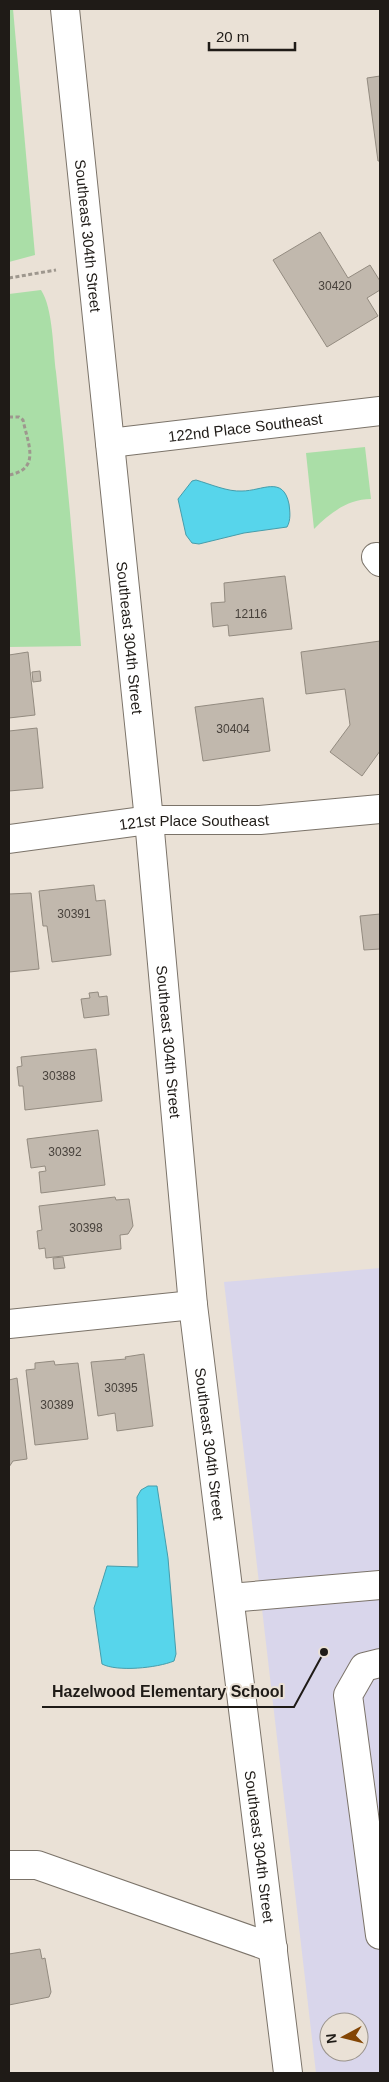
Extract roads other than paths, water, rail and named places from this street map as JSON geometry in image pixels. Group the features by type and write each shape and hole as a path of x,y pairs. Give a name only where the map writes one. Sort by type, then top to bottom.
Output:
{"street":[{"name":"Southeast 304th Street","path":"65,9 149,820 194,1305 288,2073"},
{"name":"122nd Place Southeast","path":"110,442 380,411"},
{"name":"121st Place Southeast","path":"9,839 149,820 260,820 380,809"},
{"path":"9,1324 194,1305"},
{"path":"230,1598 380,1585"},
{"path":"380,1663 364,1667 348,1695 378,1885 380,1935"},
{"path":"9,1865 37,1865 273,1948"}],"water":[{"path":"196,480 237,491 277,487 286,495 289,504 290,519 287,527 244,533 199,544 192,543 186,535 178,499 192,481"},
{"path":"148,1486 157,1486 168,1558 176,1654 174,1661 158,1666 117,1668 102,1664 94,1608 107,1566 138,1567 137,1497 141,1490"}],"place":[{"name":"Hazelwood Elementary School","path":"324,1652"}]}
